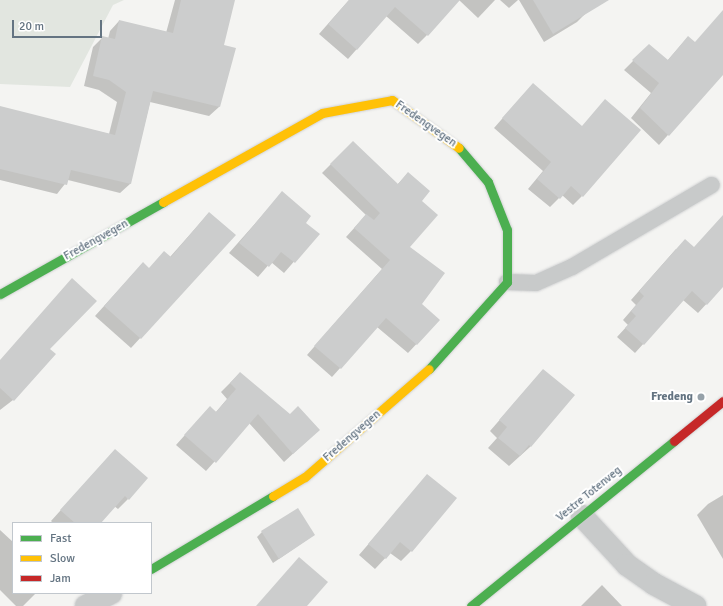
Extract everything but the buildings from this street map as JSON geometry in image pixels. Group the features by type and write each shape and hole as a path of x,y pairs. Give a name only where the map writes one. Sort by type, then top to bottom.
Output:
{"street":[{"name":"Fredengvegen","path":"0,294 322,113 392,100 455,143 488,182 507,230 507,282 428,370 304,477 152,568"},
{"name":"Vestre Totenveg","path":"471,606 723,401"},
{"path":"582,516 627,565 654,584 695,606"},
{"path":"86,606 109,594"}],"lane":[{"path":"507,282 536,283 572,267 712,185"}],"shaded area":[{"path":"0,0 124,0 113,5 70,87 0,84"}],"traffic: fast":[{"path":"429,369 507,282 507,230 488,182 459,148"},
{"path":"0,294 163,202"},
{"path":"471,606 674,441"},
{"path":"152,568 273,496"}],"traffic: slow":[{"path":"163,202 322,113 392,100 459,148"},
{"path":"273,496 305,477 429,369"}],"traffic: jam":[{"path":"674,441 723,401"}],"place":[{"name":"Fredeng","path":"701,397"}]}
